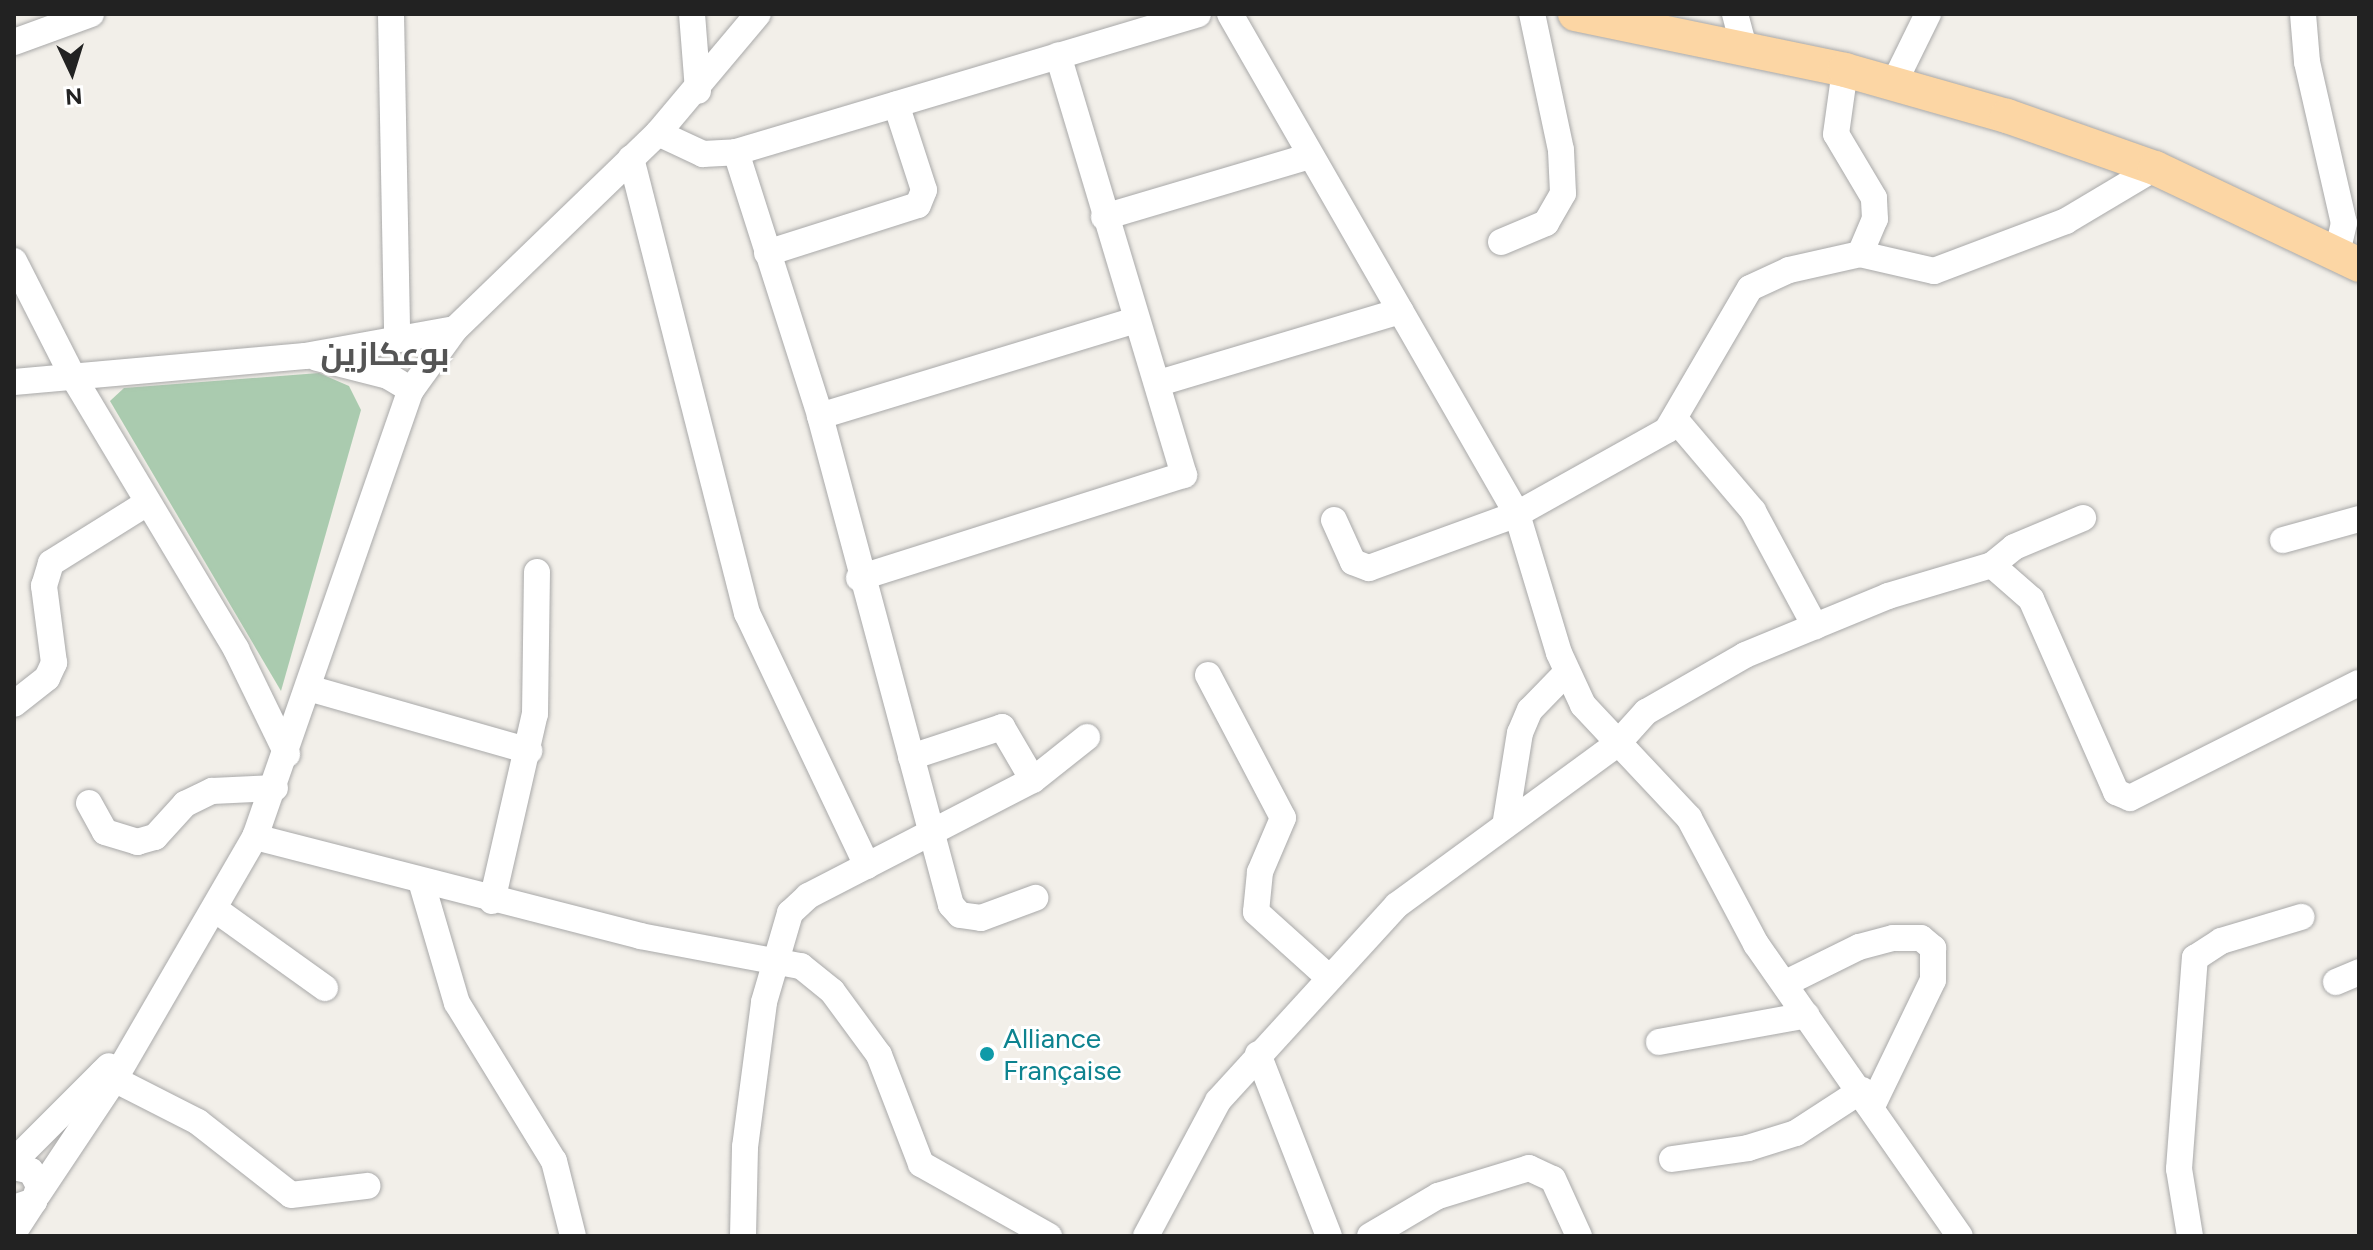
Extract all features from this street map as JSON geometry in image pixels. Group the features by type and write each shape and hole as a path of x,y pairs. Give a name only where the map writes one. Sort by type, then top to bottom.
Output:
{"main road":[{"path":"1575,14 1744,48 1894,83 2155,168 2348,259"}],"street":[{"path":"14,42 91,14"},
{"path":"391,14 397,337"},
{"path":"692,14 698,91"},
{"path":"23,1215 108,1076 216,910 255,837 312,689 363,518 411,390 455,329 658,133 698,91 758,14"},
{"path":"658,133 703,154 736,152 1198,14"},
{"path":"1230,14 1307,157 1401,311 1517,514 1566,673 1583,705 1689,818 1756,944 1868,1097 1960,1236"},
{"path":"1501,242 1546,223 1563,193 1561,150 1532,14"},
{"path":"1735,14 1744,48"},
{"path":"1894,83 1928,14"},
{"path":"2303,14 2307,62 2342,207 2348,259"},
{"path":"859,578 1178,482 1185,469 1104,217 1058,55"},
{"path":"1845,70 1836,134 1874,198 1875,219 1860,254"},
{"path":"767,253 918,205 924,190 896,104"},
{"path":"736,152 820,416 859,578 911,757 929,838 960,915 981,918 1035,898"},
{"path":"1104,217 1307,157"},
{"path":"631,158 747,613 867,866"},
{"path":"1334,520 1353,562 1369,568 1517,514 1642,447 1675,419 1750,288 1789,270 1860,254 1934,271 2066,221 2155,168"},
{"path":"14,261 71,373 236,649 287,754"},
{"path":"1159,383 1401,311"},
{"path":"820,416 1136,320"},
{"path":"14,382 71,373 305,356 397,337 455,329"},
{"path":"305,356 388,376 411,390"},
{"path":"1675,419 1753,511 1815,626"},
{"path":"14,704 47,678 54,663 44,586 51,563 147,503"},
{"path":"1146,1236 1218,1101 1327,976 1397,905 1506,820 1618,743 1665,698 1815,626 1992,565 2014,547 2083,518"},
{"path":"2283,540 2359,519"},
{"path":"1992,565 2031,599 2123,797 2359,683"},
{"path":"492,901 529,751 538,653 537,572"},
{"path":"1506,820 1520,733 1530,710 1566,673"},
{"path":"1208,675 1283,818 1260,872 1256,912 1327,976"},
{"path":"312,689 529,751"},
{"path":"911,757 1002,727 1033,780"},
{"path":"743,1236 745,1147 773,957 798,904 867,866 929,838 1033,780 1087,737"},
{"path":"89,803 105,832 137,842 155,837 185,804 212,791 275,788"},
{"path":"255,837 492,901 640,936 773,957 818,976 860,1025 879,1055 921,1164 1049,1236"},
{"path":"421,881 457,1003 554,1161 573,1236"},
{"path":"216,910 325,988"},
{"path":"2190,1236 2179,1169 2195,958 2221,941 2301,917"},
{"path":"1672,1159 1748,1148 1796,1133 1868,1097 1933,980 1933,948 1921,938 1893,938 1859,947 1786,983"},
{"path":"1659,1042 1807,1015"},
{"path":"1258,1054 1329,1236"},
{"path":"23,1215 31,1171 14,1164 108,1076"},
{"path":"108,1076 198,1122 291,1195 367,1186"},
{"path":"1370,1236 1438,1196 1529,1168 1553,1179 1579,1236"}],"green space":[{"path":"319,373 349,386 361,410 281,691 110,401 124,388"}],"place":[{"name":"Alliance Française","path":"987,1054"}],"district":[{"name":"بوعكازين","path":"385,354"}]}
